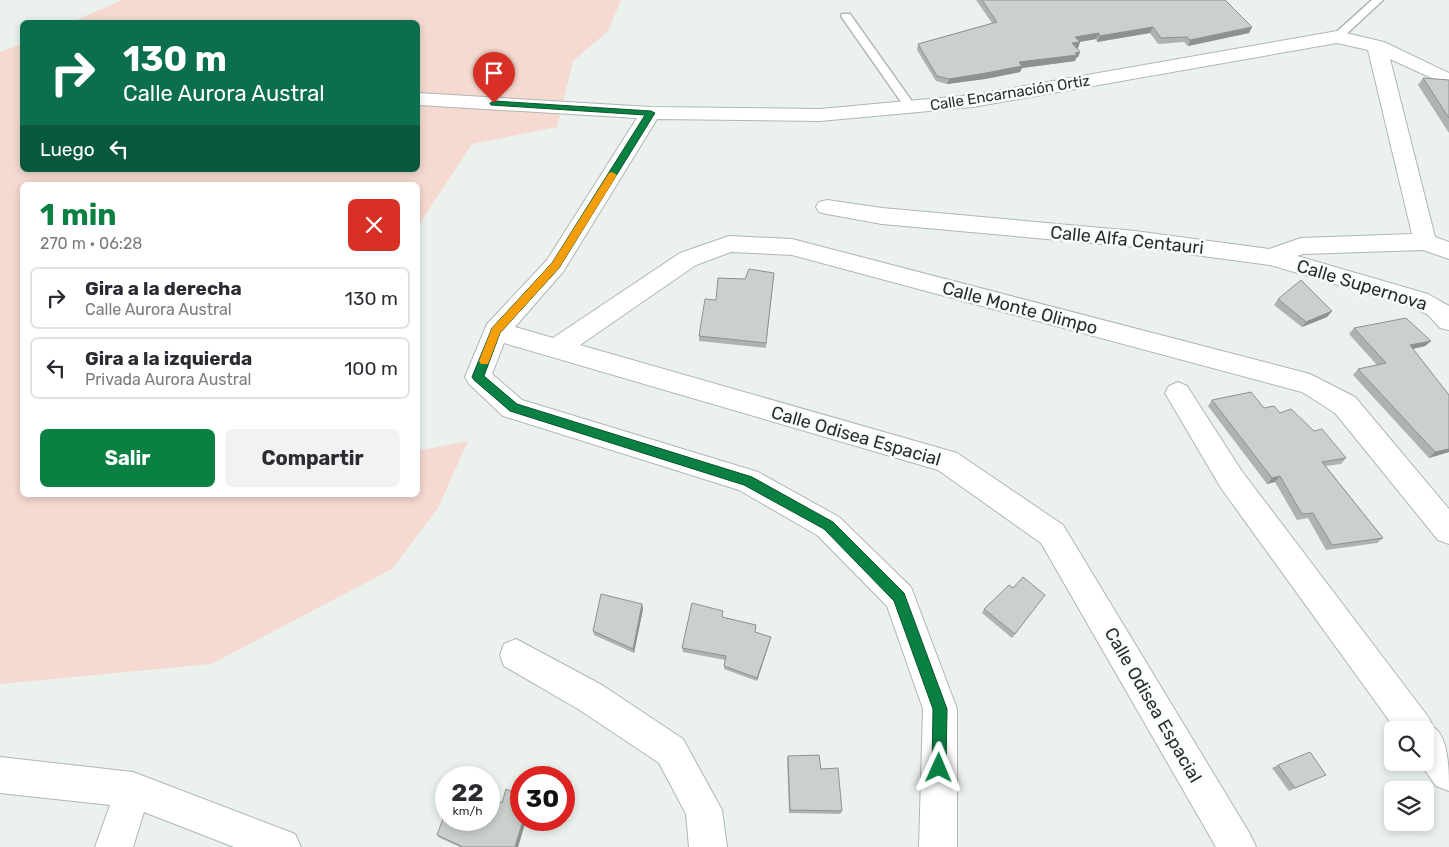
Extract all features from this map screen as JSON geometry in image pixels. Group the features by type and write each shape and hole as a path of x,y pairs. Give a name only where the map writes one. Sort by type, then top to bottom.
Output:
{"street":[{"path":"1337,37 1377,46 1449,80"},
{"name":"Calle Encarnación Ortiz","path":"426,99 651,113 820,115 973,101 1337,37"},
{"path":"1377,46 1425,242"},
{"path":"651,113 555,266 496,331 478,377 514,408 748,481 828,526 900,597 940,709 938,847"},
{"name":"Calle Alfa Centauri","path":"827,207 882,216 1135,240 1270,257 1301,246 1425,242 1449,251"},
{"name":"Calle Monte Olimpo","path":"554,349 688,259 730,244 792,248 1310,384 1344,406 1449,531"},
{"name":"Calle Supernova","path":"1270,257 1419,300 1437,309 1449,321"},
{"name":"Calle Odisea Espacial","path":"496,331 947,461 1052,534 1236,847"},
{"path":"1178,393 1231,479 1410,721"},
{"path":"516,654 590,697 671,751 704,810 708,847"},
{"path":"1434,753 1449,773"},
{"path":"0,775 133,790 282,847"},
{"path":"114,847 133,790"}],"lane":[{"path":"1337,37 1378,0"},
{"path":"846,16 910,107"}],"shaded area":[{"path":"122,0 621,0 608,31 573,61 557,127 472,144 420,223 420,182 20,182 20,497 420,497 420,451 468,441 438,508 392,569 211,664 0,684 0,52 20,45 20,172 420,172 420,20 77,20"}],"building":[{"path":"982,0 1225,0 1252,27 1190,40 1187,37 1161,38 1153,27 1099,36 1099,33 1075,37 1080,42 1072,43 1080,52 1075,53 1077,55 1019,62 1022,66 949,79 937,76 918,44 997,22"},
{"path":"1423,78 1449,80 1449,118"},
{"path":"749,269 774,273 766,343 699,336 705,299 716,300 718,278 745,279"},
{"path":"1301,280 1332,311 1306,322 1278,299"},
{"path":"1406,318 1431,341 1410,345 1449,395 1449,449 1435,452 1358,369 1386,363 1354,328"},
{"path":"1251,392 1264,408 1274,406 1280,413 1291,409 1314,431 1322,429 1346,458 1322,462 1383,538 1332,545 1313,513 1302,514 1280,476 1272,478 1212,400"},
{"path":"1023,577 1045,595 1015,634 984,609 1009,585 1013,588"},
{"path":"601,594 642,604 633,649 593,631"},
{"path":"692,603 723,611 722,617 756,625 755,632 771,637 757,678 724,666 726,656 682,648"},
{"path":"1310,752 1326,775 1295,788 1278,765"},
{"path":"819,755 821,769 838,768 842,811 790,810 788,756"},
{"path":"506,789 510,791 510,831 520,831 515,847 463,847 437,835 438,831 500,831 500,802 502,803"}],"slow traffic":[{"path":"484,361 496,331 555,266 612,175"}],"route":[{"path":"494,103 651,113 555,266 496,331 478,377 514,408 748,481 828,526 900,597 940,709 939,768"}]}
